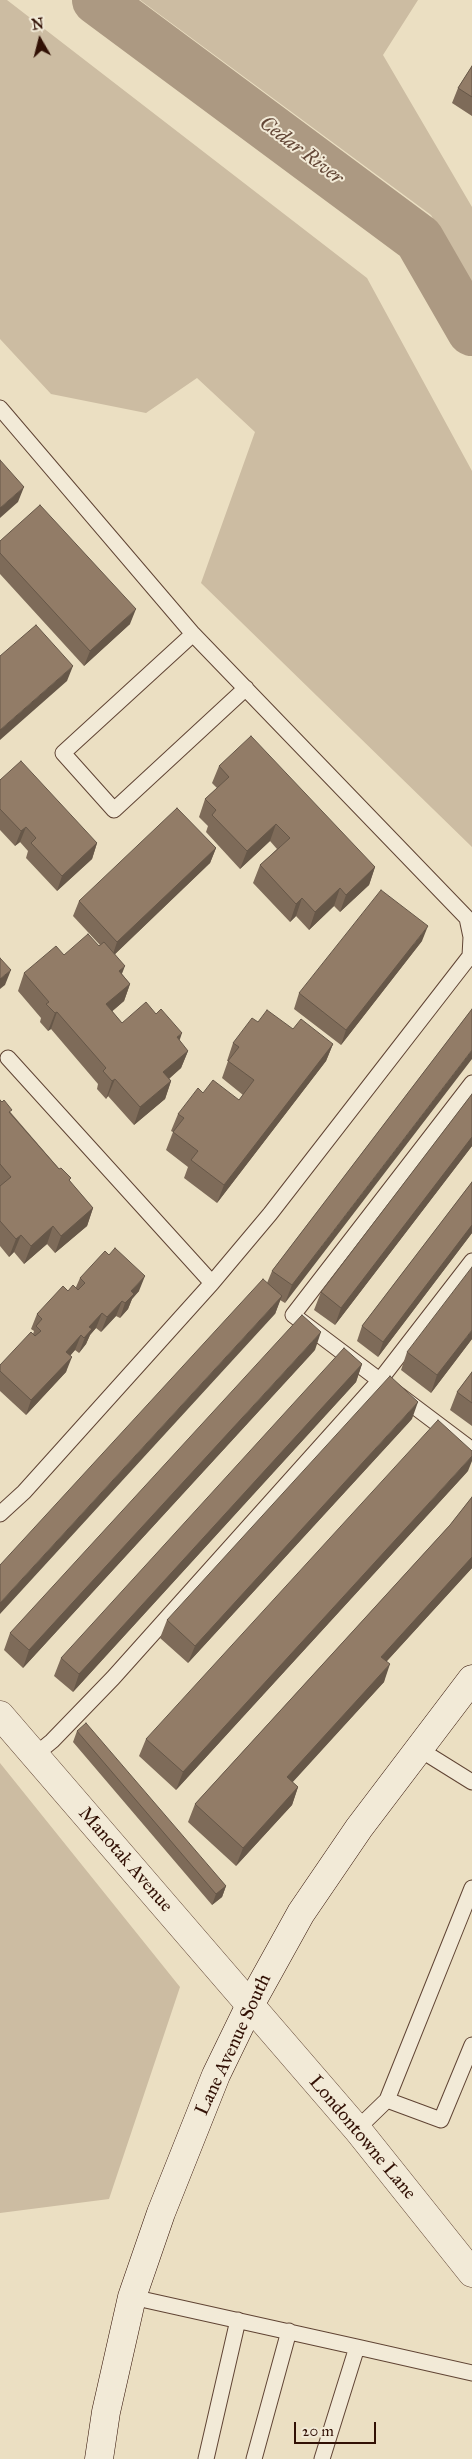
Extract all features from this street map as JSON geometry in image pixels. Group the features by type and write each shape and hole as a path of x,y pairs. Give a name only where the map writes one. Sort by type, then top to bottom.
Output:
{"main road":[{"name":"Lane Avenue South","path":"99,2459 106,2412 132,2297 161,2213 216,2075 250,2006 301,1912 359,1828 472,1679"},
{"name":"Manotak Avenue","path":"0,1715 250,2006"},
{"name":"Londontowne Lane","path":"250,2006 357,2129 472,2273"}],"lane":[{"path":"0,408 193,634 468,918 471,937 470,956 270,1214 212,1283 24,1492 0,1514"},
{"path":"193,634 63,753 114,810 246,688"},
{"path":"8,1058 212,1283"},
{"path":"472,1083 293,1315 472,1450"},
{"path":"35,1755 52,1741 113,1678 380,1380 472,1261"},
{"path":"419,1750 472,1782"},
{"path":"357,2129 387,2100 472,1888"},
{"path":"387,2100 440,2120 472,2045"},
{"path":"132,2297 472,2373"},
{"path":"206,2459 238,2320"},
{"path":"254,2459 289,2331"},
{"path":"322,2459 357,2347"}],"shaded area":[{"path":"0,0 7,0 367,278 472,471 472,847 201,583 255,432 197,378 146,413 51,394 0,339"},
{"path":"140,0 418,0 383,55 472,207 472,291 431,215"},
{"path":"0,1763 180,1987 109,2199 0,2213"}],"building":[{"path":"472,66 472,97 458,88"},
{"path":"0,460 24,487 0,508"},
{"path":"40,505 136,609 90,651 0,553 0,541"},
{"path":"36,625 73,666 0,730 0,656"},
{"path":"251,736 375,867 346,895 340,888 315,912 302,898 296,904 260,865 290,838 276,824 247,851 212,815 216,810 205,799 229,777 219,766"},
{"path":"21,761 97,843 62,876 31,843 36,838 26,827 21,831 0,809 0,780"},
{"path":"177,808 216,848 117,942 79,901"},
{"path":"381,890 428,926 346,1030 299,993"},
{"path":"88,934 99,946 104,942 125,966 119,971 130,984 106,1004 122,1023 146,1002 156,1014 161,1009 182,1033 177,1037 188,1051 163,1072 171,1081 140,1107 115,1079 112,1081 103,1071 106,1068 57,1012 55,1013 46,1004 49,1002 24,973 56,946 64,955"},
{"path":"0,958 11,970 0,979"},
{"path":"472,1009 472,1050 292,1285 272,1271"},
{"path":"267,1010 293,1029 301,1019 333,1044 224,1185 191,1160 198,1151 173,1132 184,1118 178,1114 198,1088 203,1093 213,1080 239,1100 254,1080 228,1061 239,1047 233,1043 252,1018 258,1022"},
{"path":"472,1094 472,1137 341,1308 321,1292"},
{"path":"0,1100 2,1102 4,1100 12,1110 9,1112 59,1169 61,1168 71,1178 69,1180 93,1208 61,1236 53,1226 31,1246 21,1235 16,1239 0,1221 0,1186 11,1177 0,1164"},
{"path":"472,1182 472,1225 383,1342 362,1326"},
{"path":"115,1248 145,1276 131,1291 134,1294 125,1303 122,1301 107,1317 102,1313 89,1327 92,1329 84,1338 81,1335 66,1352 72,1357 31,1400 0,1371 0,1365 31,1332 35,1336 41,1331 36,1326 42,1319 37,1314 63,1286 68,1291 73,1285 78,1290 85,1283 80,1278 105,1251 109,1255"},
{"path":"472,1267 472,1330 437,1375 407,1352"},
{"path":"263,1279 282,1296 0,1603 0,1565"},
{"path":"302,1315 321,1332 29,1650 10,1633"},
{"path":"344,1348 362,1364 79,1674 61,1658"},
{"path":"472,1372 472,1403 457,1392"},
{"path":"390,1376 418,1402 195,1646 167,1620"},
{"path":"438,1420 472,1451 472,1456 183,1772 146,1739"},
{"path":"472,1497 472,1557 381,1657 390,1664 287,1777 298,1787 243,1848 195,1804 450,1525"},
{"path":"86,1723 226,1886 216,1894 77,1731"}],"waterway":[{"name":"Cedar River","path":"97,0 419,239 472,331"}]}
